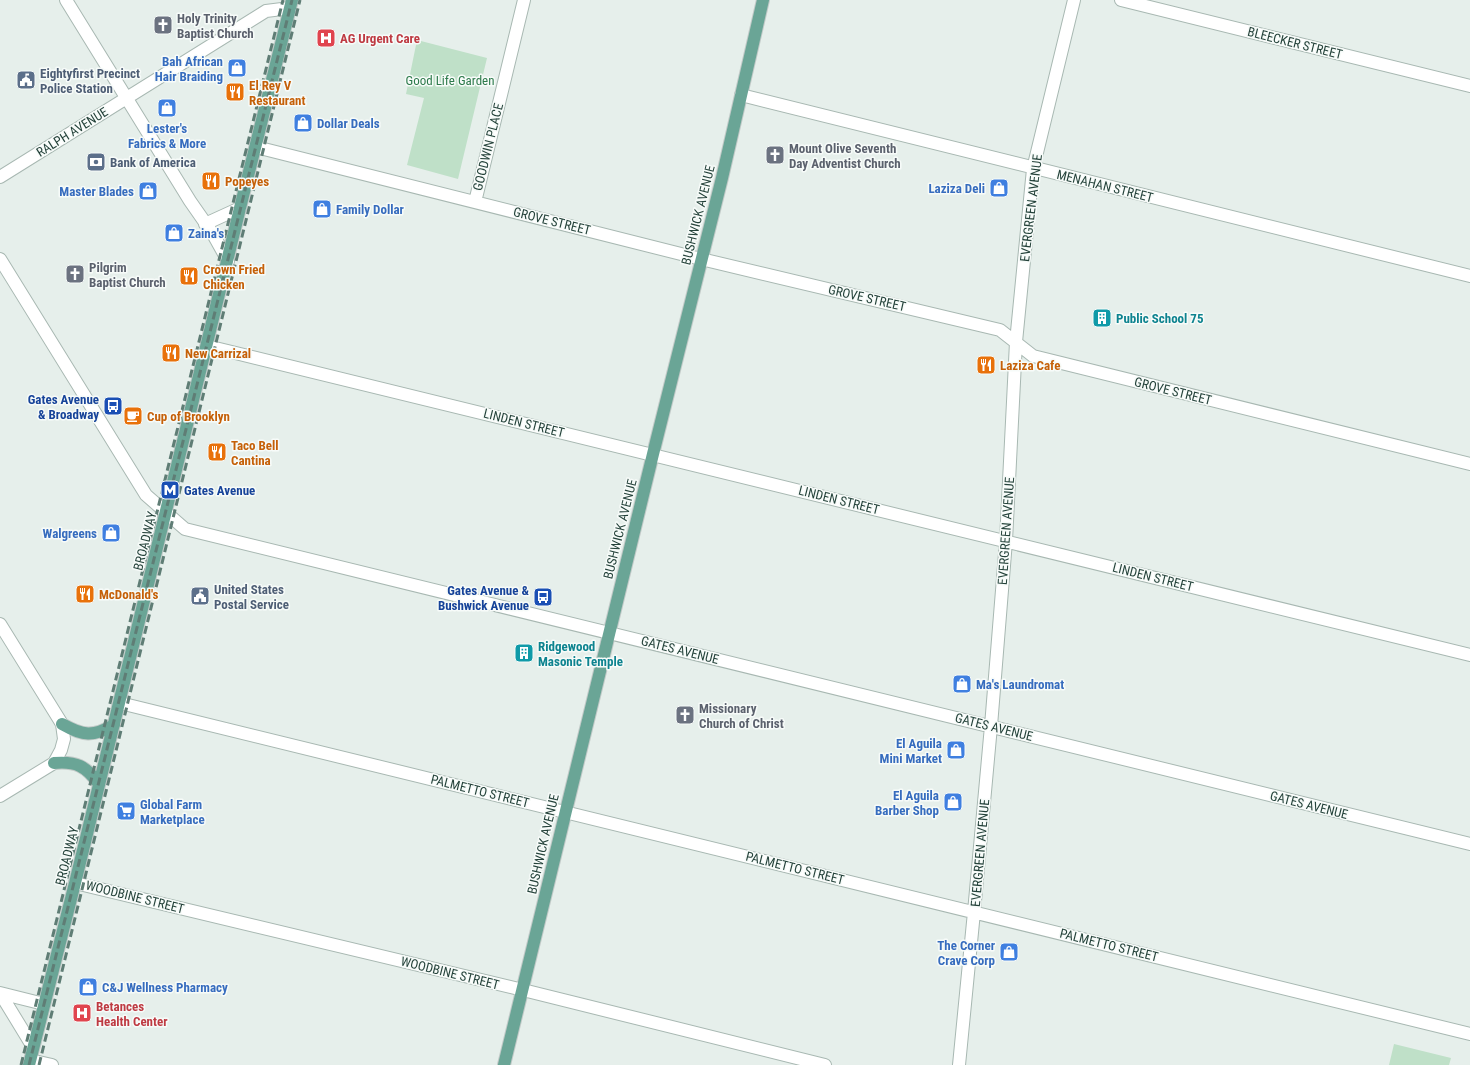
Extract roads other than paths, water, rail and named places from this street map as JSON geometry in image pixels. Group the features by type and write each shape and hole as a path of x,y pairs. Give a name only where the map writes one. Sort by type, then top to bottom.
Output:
{"main road":[{"name":"BUSHWICK AVENUE","path":"504,1065 741,95 762,0"},
{"name":"BROADWAY","path":"29,1062 100,784 291,4"},
{"path":"62,724 75,732 88,735 102,732 114,725"},
{"path":"54,763 68,762 81,766 92,773 100,784"}],"street":[{"path":"66,0 205,224 213,234 228,261"},
{"name":"GOODWIN PLACE","path":"475,202 524,0"},
{"name":"EVERGREEN AVENUE","path":"958,1065 991,726 1006,541 1016,342 1033,168 1074,0"},
{"name":"BLEECKER STREET","path":"1121,0 1470,86"},
{"name":"RALPH AVENUE","path":"0,177 266,11 291,4"},
{"name":"MENAHAN STREET","path":"741,95 1470,276"},
{"name":"GROVE STREET","path":"256,147 701,259 1000,330 1033,356 1470,464"},
{"path":"205,224 240,208"},
{"name":"GATES AVENUE","path":"0,259 146,495 185,528 1470,844"},
{"name":"LINDEN STREET","path":"207,346 1470,655"},
{"path":"0,624 62,724 64,739 61,750 54,763 0,796"},
{"name":"PALMETTO STREET","path":"120,703 1470,1034"},
{"name":"WOODBINE STREET","path":"75,883 523,990 825,1065"},
{"path":"0,993 44,1004"},
{"path":"0,993 33,1047"},
{"path":"29,1062 52,1065"}],"railway":[{"path":"21,1065 283,0"},
{"path":"29,1065 292,0"},
{"path":"39,1065 300,0"}],"place":[{"name":"Holy Trinity Baptist Church","path":"163,25"},
{"name":"AG Urgent Care","path":"326,38"},
{"name":"Bah African Hair Braiding","path":"237,68"},
{"name":"Eightyfirst Precinct Police Station","path":"26,80"},
{"name":"El Rey V Restaurant","path":"235,92"},
{"name":"Lester's Fabrics & More","path":"167,108"},
{"name":"Dollar Deals","path":"303,123"},
{"name":"Mount Olive Seventh Day Adventist Church","path":"775,155"},
{"name":"Bank of America","path":"96,162"},
{"name":"Popeyes","path":"211,181"},
{"name":"Laziza Deli","path":"999,188"},
{"name":"Master Blades","path":"148,191"},
{"name":"Family Dollar","path":"322,209"},
{"name":"Zaina's","path":"174,233"},
{"name":"Pilgrim Baptist Church","path":"75,274"},
{"name":"Crown Fried Chicken","path":"189,276"},
{"name":"Public School 75","path":"1102,318"},
{"name":"New Carrizal","path":"171,353"},
{"name":"Laziza Cafe","path":"986,365"},
{"name":"Gates Avenue & Broadway","path":"113,406"},
{"name":"Cup of Brooklyn","path":"133,416"},
{"name":"Taco Bell Cantina","path":"217,452"},
{"name":"Gates Avenue","path":"170,490"},
{"name":"Walgreens","path":"111,533"},
{"name":"McDonald's","path":"85,594"},
{"name":"United States Postal Service","path":"200,596"},
{"name":"Gates Avenue & Bushwick Avenue","path":"543,597"},
{"name":"Ridgewood Masonic Temple","path":"524,653"},
{"name":"Ma's Laundromat","path":"962,684"},
{"name":"Missionary Church of Christ","path":"685,715"},
{"name":"El Aguila Mini Market","path":"956,750"},
{"name":"El Aguila Barber Shop","path":"953,802"},
{"name":"Global Farm Marketplace","path":"126,811"},
{"name":"The Corner Crave Corp","path":"1009,952"},
{"name":"C&J Wellness Pharmacy","path":"88,987"},
{"name":"Betances Health Center","path":"82,1013"}],"park label":[{"name":"Good Life Garden","path":"450,80"}]}
